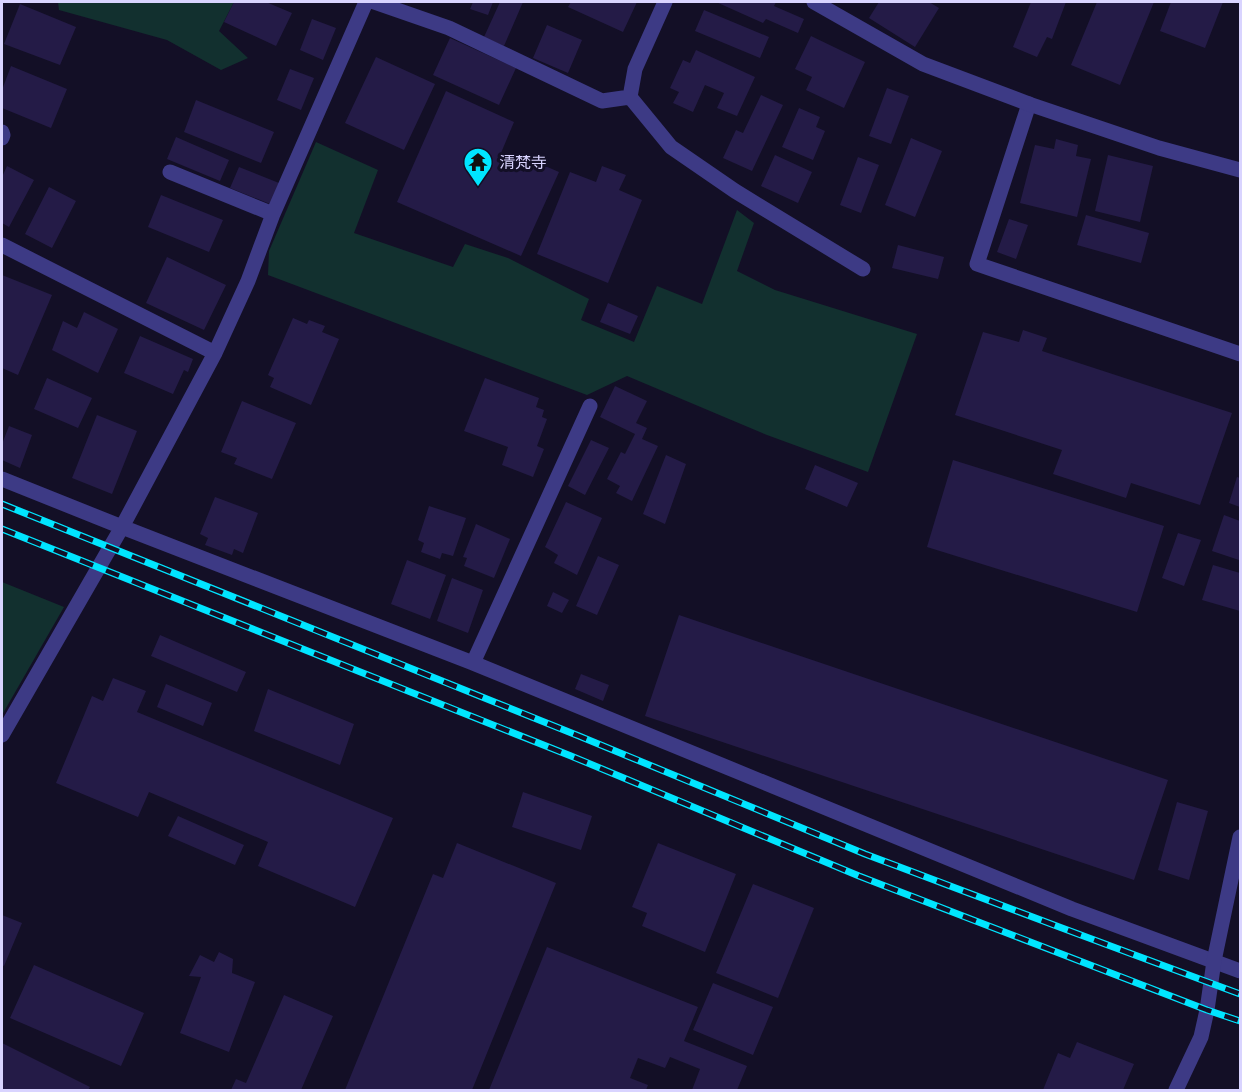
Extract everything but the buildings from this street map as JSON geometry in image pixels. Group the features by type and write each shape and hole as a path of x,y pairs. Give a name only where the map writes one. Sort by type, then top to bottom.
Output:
{"street":[{"path":"2,735 122,527 215,353 248,281 273,214 366,2"},
{"path":"374,2 449,28 602,101 630,97"},
{"path":"665,2 635,69 630,97 671,147 735,191 863,269"},
{"path":"813,2 923,63 1029,104 1159,148 1240,170"},
{"path":"1029,104 976,264 1240,354"},
{"path":"2,132 2,138"},
{"path":"170,172 273,214"},
{"path":"2,245 215,353"},
{"path":"473,663 590,405"},
{"path":"2,479 473,663 1072,909 1240,971"},
{"path":"1176,1090 1201,1037 1240,837"}],"green space":[{"path":"58,2 234,2 219,31 248,58 221,70 167,40 59,10"},
{"path":"316,142 378,170 354,233 453,267 465,244 508,258 589,299 581,320 634,342 657,286 702,304 737,210 754,223 737,271 775,290 917,334 868,472 767,435 627,376 587,395 268,275 269,251"},
{"path":"2,582 64,607 2,715"}],"railway":[{"path":"2,504 579,736 865,854 1240,994"},
{"path":"2,529 571,756 859,876 1240,1021"}],"place":[{"name":"清梵寺","path":"478,188"}]}
